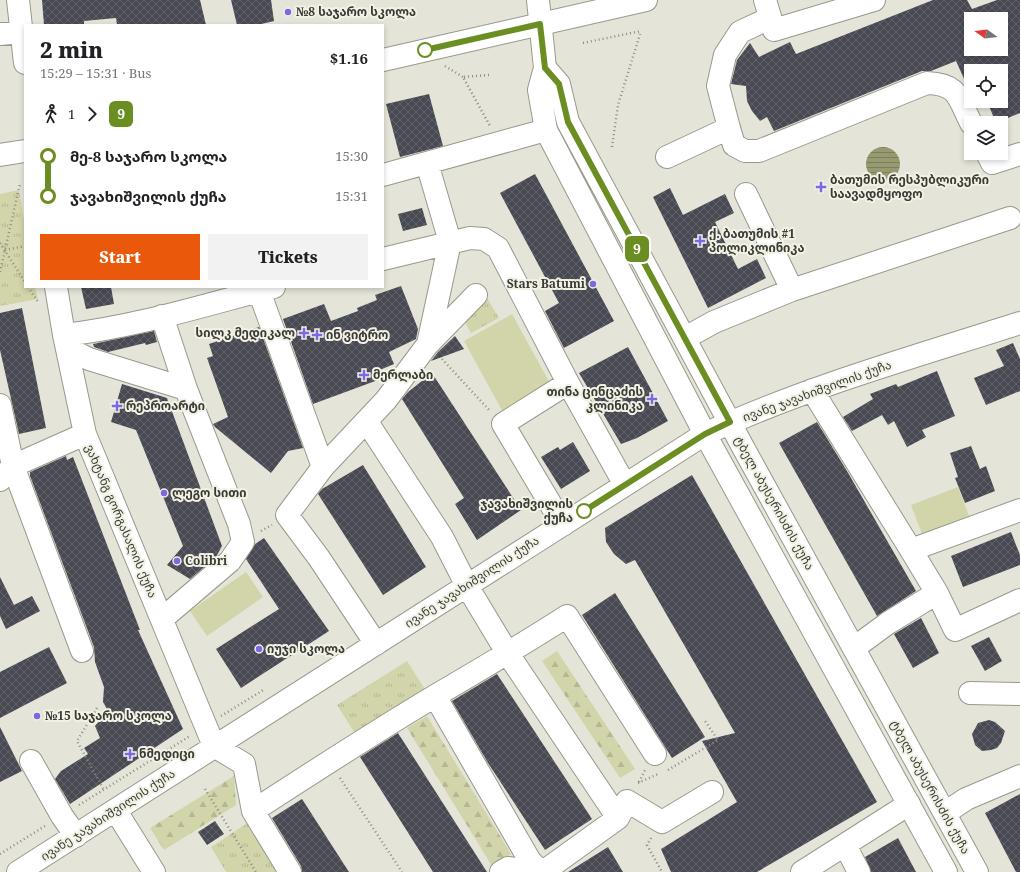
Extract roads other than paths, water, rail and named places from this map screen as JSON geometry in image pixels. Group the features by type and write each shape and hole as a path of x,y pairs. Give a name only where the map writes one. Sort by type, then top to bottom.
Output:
{"street":[{"path":"18,0 24,55"},
{"path":"538,0 545,68 540,90 546,130 705,434 946,872"},
{"path":"384,60 646,0"},
{"path":"874,0 774,30 768,9 740,32 725,55 718,86 734,145 745,151 759,151 927,83 940,83 952,88 967,116"},
{"path":"0,34 21,32"},
{"name":"ტბელ აბუსერისძის ქუჩა","path":"545,68 559,84 568,122 730,422 977,872"},
{"path":"667,157 729,128"},
{"path":"384,175 546,130"},
{"path":"0,155 24,151"},
{"path":"1008,158 1020,154"},
{"path":"990,160 992,163 1001,160"},
{"path":"427,163 450,242 428,344"},
{"path":"746,194 792,290"},
{"path":"685,338 714,322 792,290 1010,218"},
{"path":"384,259 470,238 484,239 498,248 568,383 625,485"},
{"name":"ვახტანგ გორგასალის ქუჩა","path":"56,288 85,434 214,746"},
{"path":"186,388 89,359 66,342 86,333 162,316 267,289 323,467"},
{"path":"376,644 319,558 287,515 323,467 367,422 386,400 428,344 476,295"},
{"path":"162,316 186,388 239,524 243,542 230,561 162,619"},
{"name":"ივანე ჯავახიშვილის ქუჩა","path":"18,872 116,811 214,746 705,434 730,422 812,390 1020,323"},
{"path":"562,525 503,424 568,383"},
{"path":"812,390 937,593 955,630 1020,600"},
{"path":"0,405 7,473 82,651"},
{"path":"367,422 442,537 467,586 508,654 628,801 662,822 712,792"},
{"path":"7,473 85,434"},
{"path":"911,550 1020,510"},
{"path":"854,648 888,622 937,593"},
{"path":"253,811 329,761 508,654 567,616 655,754"},
{"path":"970,692 1020,694"},
{"path":"436,696 530,861 542,872 628,801"},
{"path":"214,746 244,764 253,811 290,872"},
{"path":"31,761 62,816 76,836"},
{"path":"944,813 966,798 1020,776"},
{"path":"802,872 909,804"},
{"path":"116,811 154,872"},
{"path":"845,845 859,872"},
{"path":"501,872 508,868 537,872"}],"place":[{"name":"№8 საჯარო სკოლა","path":"288,12"},
{"name":"ბათუმის რესპუბლიკური საავადმყოფო","path":"821,187"},
{"name":"ქ. ბათუმის #1 პოლიკლინიკა","path":"700,241"},
{"name":"Stars Batumi","path":"593,284"},
{"name":"სილკ მედიკალ","path":"304,333"},
{"name":"ინ ვიტრო","path":"317,335"},
{"name":"მერლაბი","path":"364,375"},
{"name":"თინა ცინცაძის კლინიკა","path":"652,399"},
{"name":"რეპროარტი","path":"117,406"},
{"name":"ლეგო სითი","path":"164,493"},
{"name":"ჯავახიშვილის ქუჩა","path":"584,511"},
{"name":"Colibri","path":"177,561"},
{"name":"იუჯი სკოლა","path":"259,649"},
{"name":"№15 საჯარო სკოლა","path":"37,716"},
{"name":"ნმედიცი","path":"130,754"}]}
